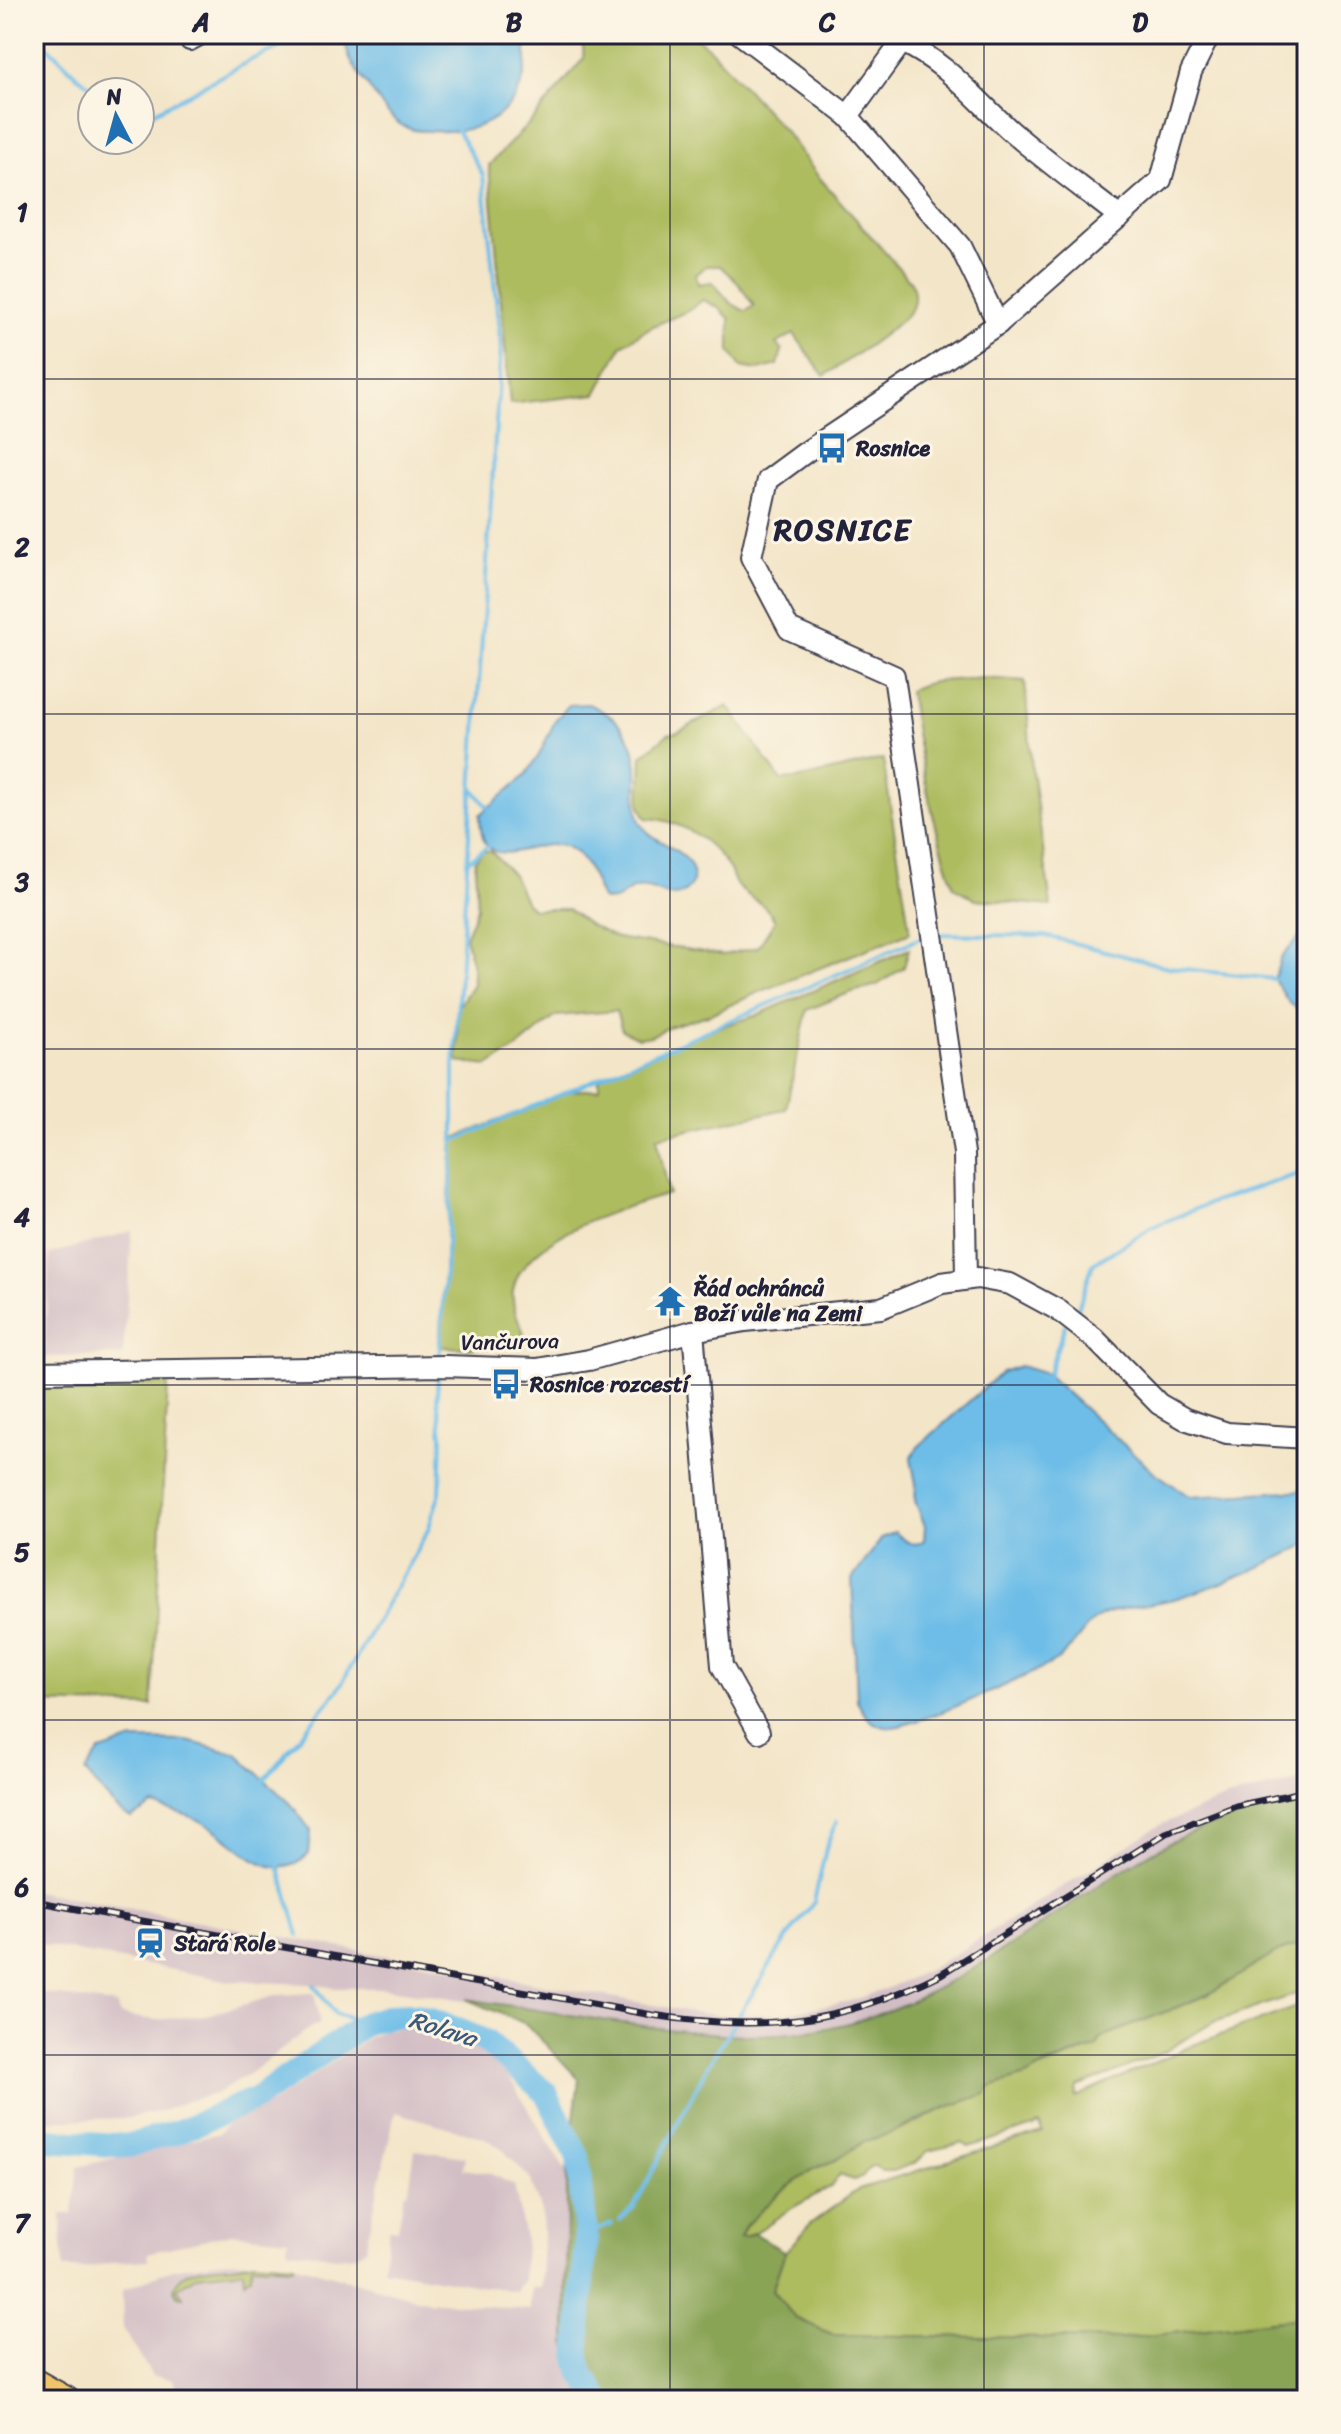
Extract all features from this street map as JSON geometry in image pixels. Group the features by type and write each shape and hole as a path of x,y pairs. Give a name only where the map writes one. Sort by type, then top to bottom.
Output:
{"main road":[{"path":"34,2382 66,2400"}],"street":[{"path":"740,34 848,116 960,246 998,324"},
{"path":"966,1278 964,1153 894,676 789,629 751,557 768,480 998,324 1161,180 1191,72 1210,34"},
{"path":"848,116 899,38 943,68 1013,132 1120,217"},
{"name":"Vančurova","path":"34,1372 445,1366 537,1369 570,1365 693,1331 745,1321 881,1308 942,1283 966,1278 989,1279 1010,1284 1058,1310 1094,1338 1159,1404 1185,1419 1215,1430 1239,1434 1307,1438"},
{"path":"693,1331 722,1666 759,1732"}],"shaded area":[{"path":"132,1231 123,1355 44,1357 50,1254"},
{"path":"34,1254 50,1254 40,1357 34,1357"},
{"path":"1307,1779 1307,1800 1263,1809 1142,1859 936,1989 856,2021 782,2034 714,2036 382,1988 230,1981 34,1943 34,1891 686,2011 716,2015 780,2014 850,2001 886,1989 926,1971 965,1948 1162,1824 1227,1798"},
{"path":"34,1992 116,2005 120,2015 155,2020 207,2015 278,1995 314,1993 320,2024 311,2027 256,2069 216,2094 129,2118 34,2121"},
{"path":"419,2026 465,2042 505,2071 567,2173 566,2343 592,2400 181,2400 172,2379 152,2376 123,2328 122,2290 173,2269 229,2260 286,2262 432,2303 530,2310 531,2288 541,2288 543,2234 542,2215 531,2180 503,2150 485,2138 395,2112 365,2249 355,2255 336,2257 287,2249 288,2239 231,2233 148,2253 149,2260 63,2269 61,2214 73,2214 78,2167 219,2133 232,2118 271,2104 365,2040 384,2030"},
{"path":"415,2150 465,2157 463,2169 489,2173 514,2185 525,2238 523,2280 515,2291 383,2269 389,2228 398,2229"}],"green space":[{"path":"582,34 692,34 711,50 787,134 818,176 911,282 914,301 907,315 872,344 824,376 794,334 776,344 782,350 778,365 758,370 741,367 730,351 730,319 719,308 703,300 622,345 596,394 510,404 489,165 537,115 584,58","holes":["706,266 720,266 738,283 754,306 745,311 731,303 712,282 698,284 696,275"]},
{"path":"983,678 1025,681 1032,770 1051,906 975,899 954,887 946,863 927,790 909,691 935,682"},
{"path":"728,706 781,780 883,759 910,932 651,1036 638,1038 622,1030 616,1011 556,1016 517,1048 488,1066 458,1062 458,1007 473,984 472,963 465,937 477,908 475,860 483,851 491,851 513,875 526,903 533,909 568,909 588,924 616,938 723,955 758,947 775,921 767,909 738,887 723,859 704,841 671,822 646,818 640,806 642,756 668,734 678,732"},
{"path":"909,949 904,967 877,985 807,1010 786,1109 657,1137 669,1194 602,1216 554,1240 535,1254 520,1272 513,1291 514,1307 524,1333 518,1340 498,1347 439,1347 453,1139 570,1091 599,1089 599,1079 622,1067 713,1029 755,1016"},
{"path":"168,1383 152,1706 34,1703 34,1385"},
{"path":"1307,1800 1307,1942 1279,1951 1207,1995 1110,2034 1100,2040 1097,2047 990,2087 986,2094 863,2142 834,2161 813,2169 778,2194 746,2225 740,2237 753,2233 785,2252 772,2290 795,2318 834,2335 1123,2339 1307,2317 1307,2400 583,2400 566,2343 567,2173 579,2079 526,2024 466,1999 651,2027 722,2034 756,2035 824,2029 895,2008 931,1991 1000,1951 1134,1863 1185,1835 1219,1822"},
{"path":"1307,1942 1307,1990 1212,2023 1164,2052 1078,2087 1076,2097 1196,2044 1307,2003 1307,2317 1123,2339 834,2335 795,2318 772,2290 785,2252 810,2224 859,2189 1042,2132 1040,2124 969,2147 962,2143 928,2151 917,2162 893,2171 883,2171 875,2165 854,2180 839,2175 832,2186 761,2229 740,2237 746,2225 778,2194 813,2169 834,2161 863,2142 986,2094 990,2087 1097,2047 1100,2040 1110,2034 1207,1995 1279,1951"},
{"path":"253,2261 293,2264 293,2267 252,2265 251,2276 244,2281 243,2270 197,2275 177,2288 183,2297 178,2296 174,2289 178,2280 196,2269"}],"water":[{"path":"346,34 524,34 524,75 518,92 508,106 479,126 460,130 415,130 395,121 379,102 351,60"},
{"path":"588,704 619,724 632,744 637,767 637,810 644,828 681,854 693,870 693,882 679,895 636,888 617,899 602,899 585,864 569,848 556,845 500,852 489,848 483,836 480,815 526,775 556,719 569,705"},
{"path":"1307,928 1307,1016 1289,1003 1274,979 1281,958"},
{"path":"1020,1366 1046,1374 1153,1471 1190,1497 1307,1490 1307,1544 1210,1587 1099,1617 1063,1655 1044,1667 919,1720 899,1726 881,1726 868,1717 857,1700 852,1579 882,1538 895,1532 913,1544 924,1540 925,1526 915,1501 916,1484 911,1458 918,1447 1002,1372"},
{"path":"133,1740 187,1741 237,1754 291,1804 311,1831 309,1854 295,1864 281,1867 267,1865 189,1816 153,1805 131,1818 113,1804 85,1772 100,1751"}],"waterway":[{"path":"35,34 77,76"},
{"path":"156,111 283,46 285,34"},
{"path":"439,1361 454,1141 454,1066 501,347 483,175 456,128"},
{"path":"474,790 491,811"},
{"path":"467,862 491,844"},
{"path":"937,934 1046,936 1168,967 1274,979"},
{"path":"454,1141 925,936"},
{"path":"1076,1314 1093,1264 1152,1227 1205,1205 1307,1171"},
{"path":"1047,1377 1065,1325"},
{"path":"264,1780 338,1690 428,1530 440,1492 442,1436 437,1398 438,1374"},
{"path":"620,2220 634,2207 707,2067 786,1939 814,1902 827,1844 837,1821"},
{"path":"278,1863 299,1935"},
{"path":"314,1985 335,2014 366,2023"},
{"name":"Rolava","path":"34,2139 128,2146 179,2131 257,2098 366,2023 390,2016 413,2015 485,2041 546,2093 578,2157 586,2235 578,2357 582,2374 600,2400"},
{"path":"586,2235 612,2224"}],"railway":[{"path":"34,1901 652,2015 730,2023 766,2023 834,2013 904,1991 941,1974 1166,1833 1236,1806 1307,1791"}],"place":[{"name":"Rosnice","path":"832,448"},
{"name":"Řád ochránců Boží vůle na Zemi","path":"670,1301"},
{"name":"Rosnice rozcestí","path":"506,1384"},
{"name":"Stará Role","path":"150,1943"}],"district":[{"name":"ROSNICE","path":"843,530"}]}
